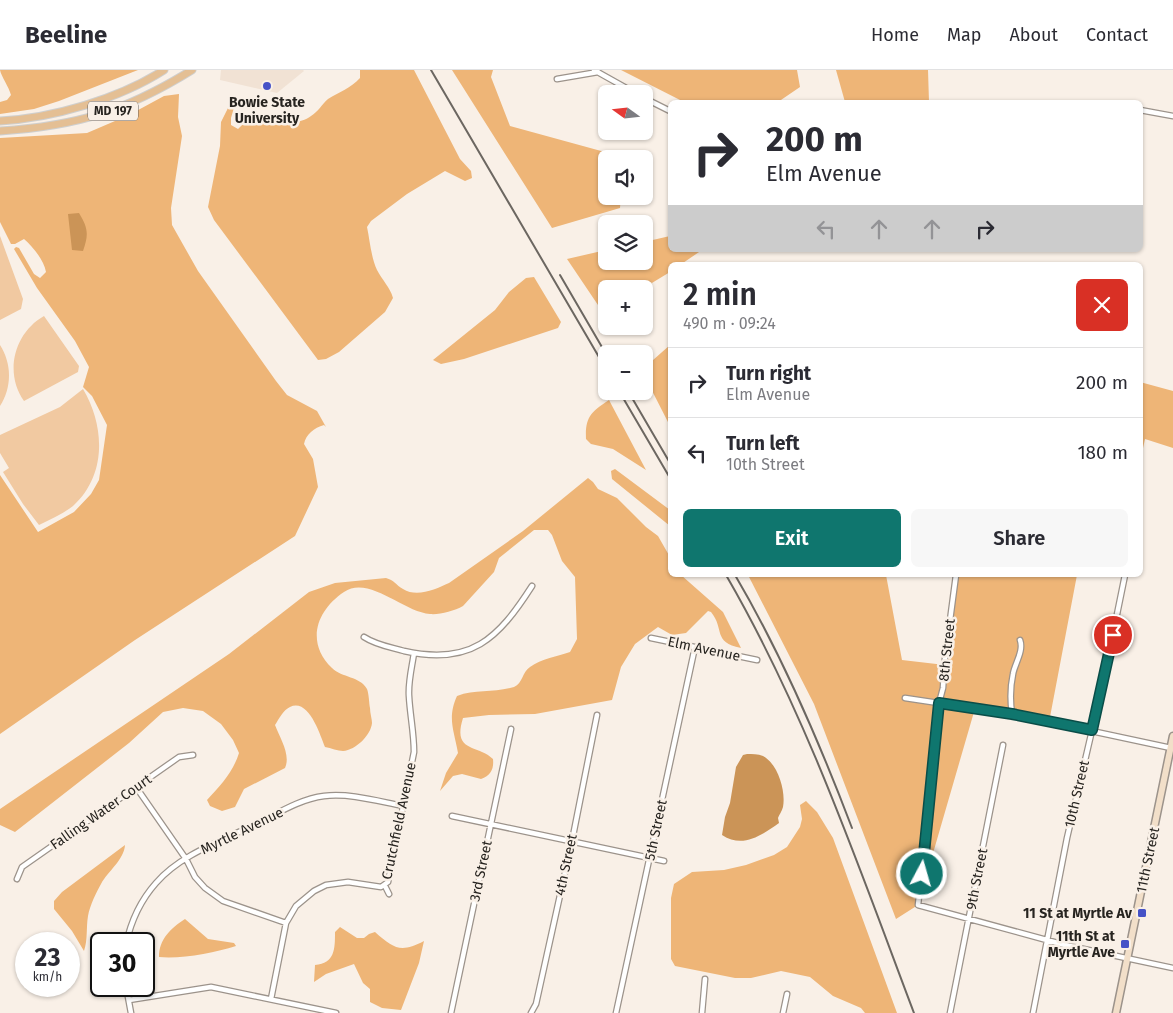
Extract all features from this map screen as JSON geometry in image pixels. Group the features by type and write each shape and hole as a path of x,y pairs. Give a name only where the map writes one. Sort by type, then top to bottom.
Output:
{"main road":[{"name":"MD 197","path":"0,121 46,115 90,104 136,85 164,70"},
{"name":"MD 197","path":"0,131 48,127 106,113 152,94 192,70"},
{"name":"11th Street","path":"1116,1013 1173,736"}],"street":[{"path":"557,79 596,71 621,85"},
{"path":"653,102 668,110"},
{"path":"1143,111 1173,116"},
{"name":"8th Street","path":"956,577 945,658 944,688 939,703 936,747 918,904 969,918"},
{"name":"10th Street","path":"1033,1013 1067,838 1125,577"},
{"path":"364,637 374,643 414,653 447,655 463,652 478,646 500,630 532,586"},
{"name":"Elm Avenue","path":"652,638 756,660"},
{"path":"1012,714 1010,691 1013,672 1022,646 1020,640"},
{"name":"5th Street","path":"616,1013 695,647"},
{"name":"Crutchfield Avenue","path":"271,999 286,923 304,897 326,884 348,882 373,887 385,886 389,876 414,752 409,683 414,653"},
{"path":"906,698 1012,714 1171,748"},
{"name":"4th Street","path":"531,1013 536,1004 572,841 597,715"},
{"name":"3rd Street","path":"451,1013 511,729"},
{"name":"9th Street","path":"950,1013 1003,746"},
{"name":"Falling Water Court","path":"17,879 22,868 136,787 179,757 193,756"},
{"path":"136,787 205,888 216,897 230,904 286,923"},
{"name":"Myrtle Avenue","path":"129,932 131,923 147,894 162,877 186,859 288,808 322,796 351,796 403,806"},
{"path":"452,816 664,861"},
{"path":"385,886 389,894"},
{"path":"969,918 1048,940 1173,968"},
{"path":"702,1013 705,979"},
{"path":"128,1000 211,987 336,1013"},
{"path":"783,1013 787,994"},
{"path":"128,997 130,1013"}],"shaded area":[{"path":"0,70 138,70 34,109 0,114 0,102 7,100 11,95"},
{"name":"Bowie State University","path":"221,70 304,71 277,93 220,80"},
{"path":"360,70 414,70 460,159 471,171 472,178 465,181 445,171 407,194 371,221 367,227 373,260 393,298 385,312 339,352 326,359 318,360 214,220 208,207 220,146 221,122 228,108 235,104 231,125 238,129 244,123 245,116 251,112 282,121 297,122 304,120 316,112 328,99 360,78"},
{"path":"452,70 493,70 491,77 510,126 598,150 598,205 620,205 620,208 552,228"},
{"path":"621,70 797,70 800,87 781,100 680,100"},
{"path":"836,70 928,70 929,100 844,100"},
{"path":"179,94 178,117 182,136 171,208 172,225 198,271 276,381 287,395 317,411 326,427 324,425 314,430 309,434 304,444 313,459 318,487 295,536 135,640 0,734 0,475 38,532 74,512 91,494 99,480 107,425 92,396 83,387 89,367 75,341 37,288 14,249 16,247 19,248 34,274 40,278 46,272 41,258 24,239 11,244 0,222 0,138 87,133 129,115 164,96"},
{"path":"79,213 87,231 83,251 72,250 68,214"},
{"path":"0,236 23,299 21,309 0,320"},
{"path":"668,236 668,252 699,252 684,262 668,262 668,273 653,282 653,280 598,280 598,305 567,259 598,252 598,270 653,270 653,240"},
{"path":"534,277 561,322 558,328 464,359 441,364 433,360 495,310 509,292 526,278"},
{"path":"44,316 79,366 78,372 24,401 14,378 15,354 25,333"},
{"path":"0,345 7,360 9,376 7,391 0,406"},
{"path":"668,347 668,422 653,393 653,360"},
{"path":"1143,383 1173,391 1173,448 1145,439 1143,448"},
{"path":"83,389 90,403 98,434 99,450 97,465 92,480 84,494 73,506 39,525 3,472 9,468 0,453 0,435 60,407"},
{"path":"609,400 646,470 613,449 591,444 586,439 588,420 598,408"},
{"path":"615,469 668,509 668,524 612,479 611,471"},
{"path":"588,478 598,489 617,498 646,527 658,536 668,554 668,577 683,577 723,612 741,648 726,642 722,638 715,618 708,611 686,633 672,635 658,627 635,644 621,667 612,700 535,714 489,715 463,718 461,737 464,742 468,746 487,754 493,759 493,766 489,774 481,779 462,774 453,776 440,791 446,773 458,753 452,718 452,711 457,696 471,692 514,687 530,667 544,660 570,652 577,639 575,577 562,561 552,535 548,530 534,530 499,558 494,572 463,606 455,610 434,614 420,612 375,591 364,588 354,588 344,592 327,608 321,617 318,627 319,648 332,668 360,682 367,689 368,693 372,721 371,728 366,737 353,748 339,751 325,747 313,719 308,713 303,708 297,706 290,707 283,712 275,725 286,752 285,768 244,789 235,807 222,811 210,806 207,800 226,778 236,760 239,753 233,740 221,724 203,711 183,708 163,712 129,743 15,832 0,825 0,809 229,654 309,592 335,583 386,578 408,592 426,592 449,583 523,531"},
{"path":"749,577 886,577 902,660 945,665 956,577 1077,577 1050,717 976,705 918,905 896,919 814,704"},
{"path":"743,755 763,756 773,765 780,779 784,801 778,818 779,823 752,839 737,841 722,835 736,767"},
{"path":"806,801 817,812 833,838 897,1013 865,1013 861,1008 833,996 810,977 781,971 751,978 735,978 675,966 671,959 671,898 674,884 692,872 724,870 746,865 774,855 787,847 800,827 802,819 800,805"},
{"path":"125,845 122,856 104,879 92,903 88,916 84,951 80,944 80,932 73,932 54,909 54,901 62,892"},
{"path":"185,919 208,939 234,943 236,946 198,955 159,957 164,939 175,926"},
{"path":"340,927 357,938 364,938 375,932 387,942 403,948 424,941 419,963 401,1010 382,1008 370,1002 370,989 363,983 354,964 326,974 314,982 315,965 322,964 330,958 335,944 335,932"}],"railway":[{"path":"431,70 598,355"},
{"path":"560,275 601,345"},
{"path":"624,400 668,475"},
{"path":"633,400 668,460"},
{"path":"727,577 755,627 806,735 851,846 914,1013"},
{"path":"736,577 799,699 852,828"}],"place":[{"name":"Bowie State University","path":"267,86"},
{"name":"11 St at Myrtle Av","path":"1142,913"},
{"name":"11th St at Myrtle Ave","path":"1125,944"}],"route":[{"path":"922,874 939,703 1012,714 1092,730 1113,635"}]}
